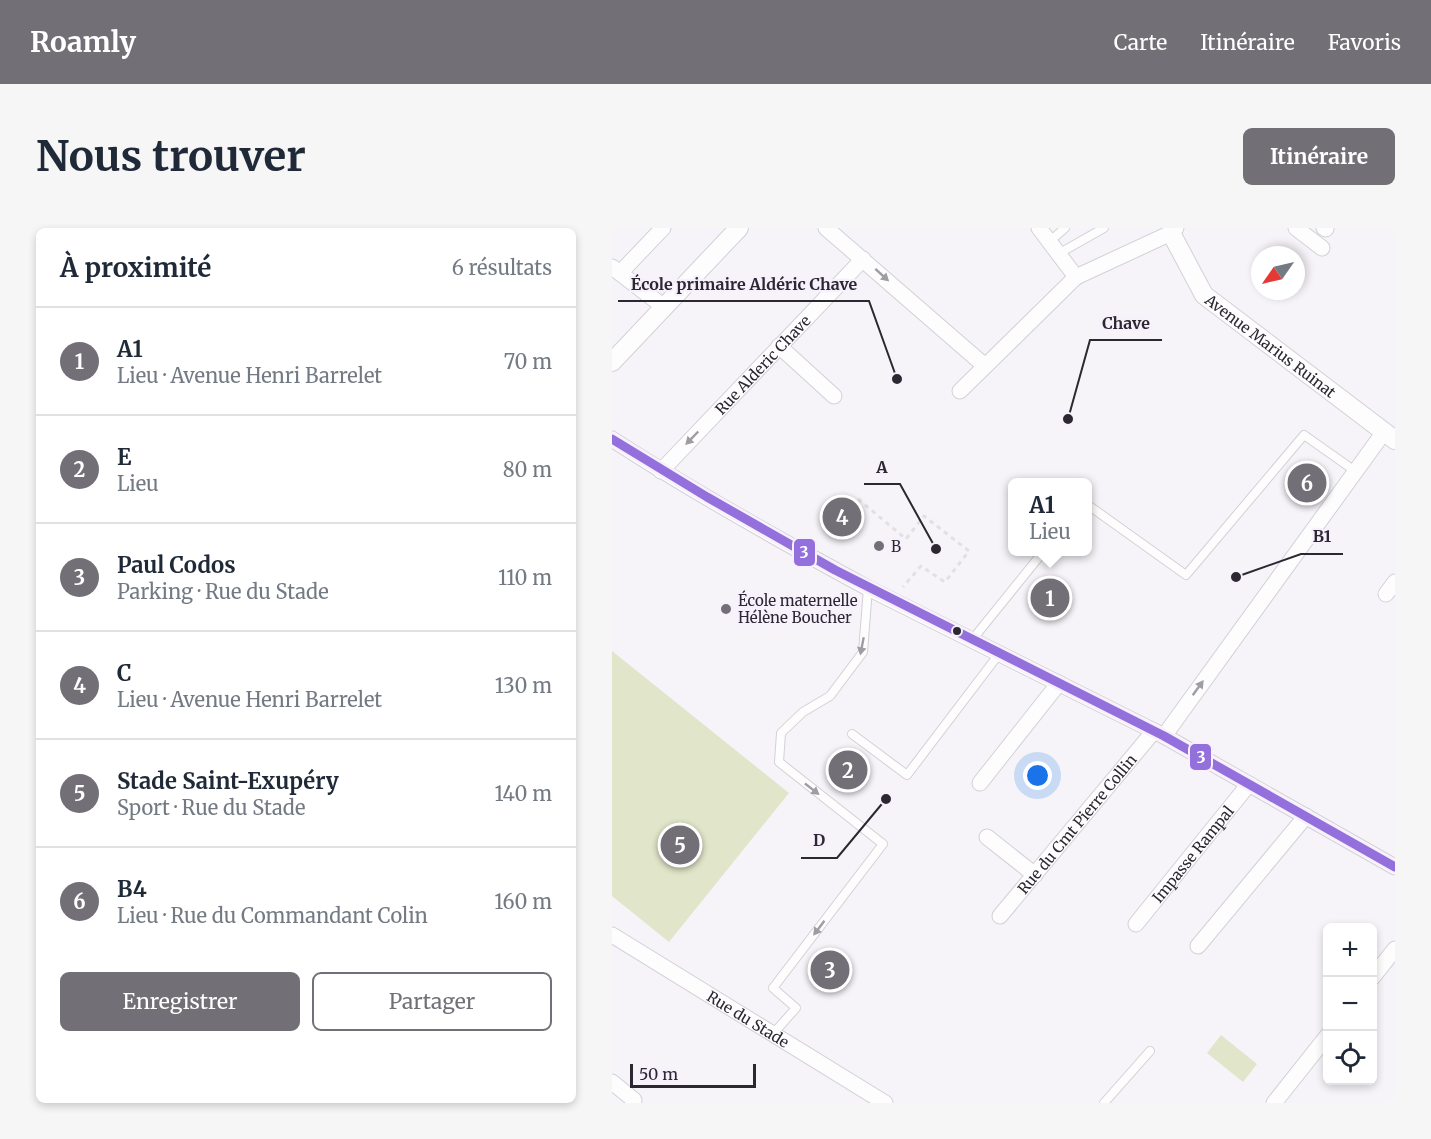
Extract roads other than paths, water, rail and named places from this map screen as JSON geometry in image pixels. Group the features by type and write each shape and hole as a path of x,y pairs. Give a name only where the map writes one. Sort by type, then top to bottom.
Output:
{"street":[{"path":"663,228 616,270 664,307"},
{"path":"825,228 985,366"},
{"path":"1039,228 1076,277"},
{"path":"1296,228 1322,248"},
{"path":"612,362 735,229"},
{"path":"960,391 1076,277 1172,230"},
{"name":"Avenue Marius Ruinat","path":"1172,230 1204,295 1389,436"},
{"name":"Rue Alderic Chave","path":"661,471 863,259"},
{"path":"779,346 834,396"},
{"name":"Rue du Cmt Pierre Collin","path":"1000,916 1159,733 1355,471 1389,436"},
{"path":"612,440 661,471 868,588 1159,733 1395,867"},
{"path":"980,783 1059,683"},
{"name":"Impasse Rampal","path":"1136,924 1249,784"},
{"path":"1198,946 1306,816"},
{"path":"987,837 1035,874"},
{"name":"Rue du Stade","path":"612,935 885,1103"},
{"path":"1373,977 1395,949"},
{"path":"1274,1103 1323,1041"},
{"path":"612,1082 634,1100"}],"lane":[{"path":"1054,248 1065,228"},
{"path":"1054,248 1104,228"},
{"path":"1092,508 1186,575 1304,435 1355,471"},
{"path":"972,640 1041,556"},
{"path":"772,1035 796,1008 773,988 883,844 779,762 781,733 803,712 830,696 863,652 868,588"},
{"path":"852,734 907,775 999,654"},
{"path":"1104,1103 1150,1052"}],"place":[{"name":"École primaire Aldéric Chave","path":"897,379"},
{"name":"Chave","path":"1068,419"},
{"name":"B4","path":"1307,483"},
{"name":"C","path":"842,517"},
{"name":"B","path":"879,546"},
{"name":"A","path":"936,549"},
{"name":"B1","path":"1236,577"},
{"name":"A1","path":"1050,598"},
{"name":"École maternelle Hélène Boucher","path":"726,609"},
{"name":"E","path":"848,770"},
{"name":"D","path":"886,799"},
{"name":"Stade Saint-Exupéry","path":"680,845"},
{"name":"Paul Codos","path":"830,970"}]}
